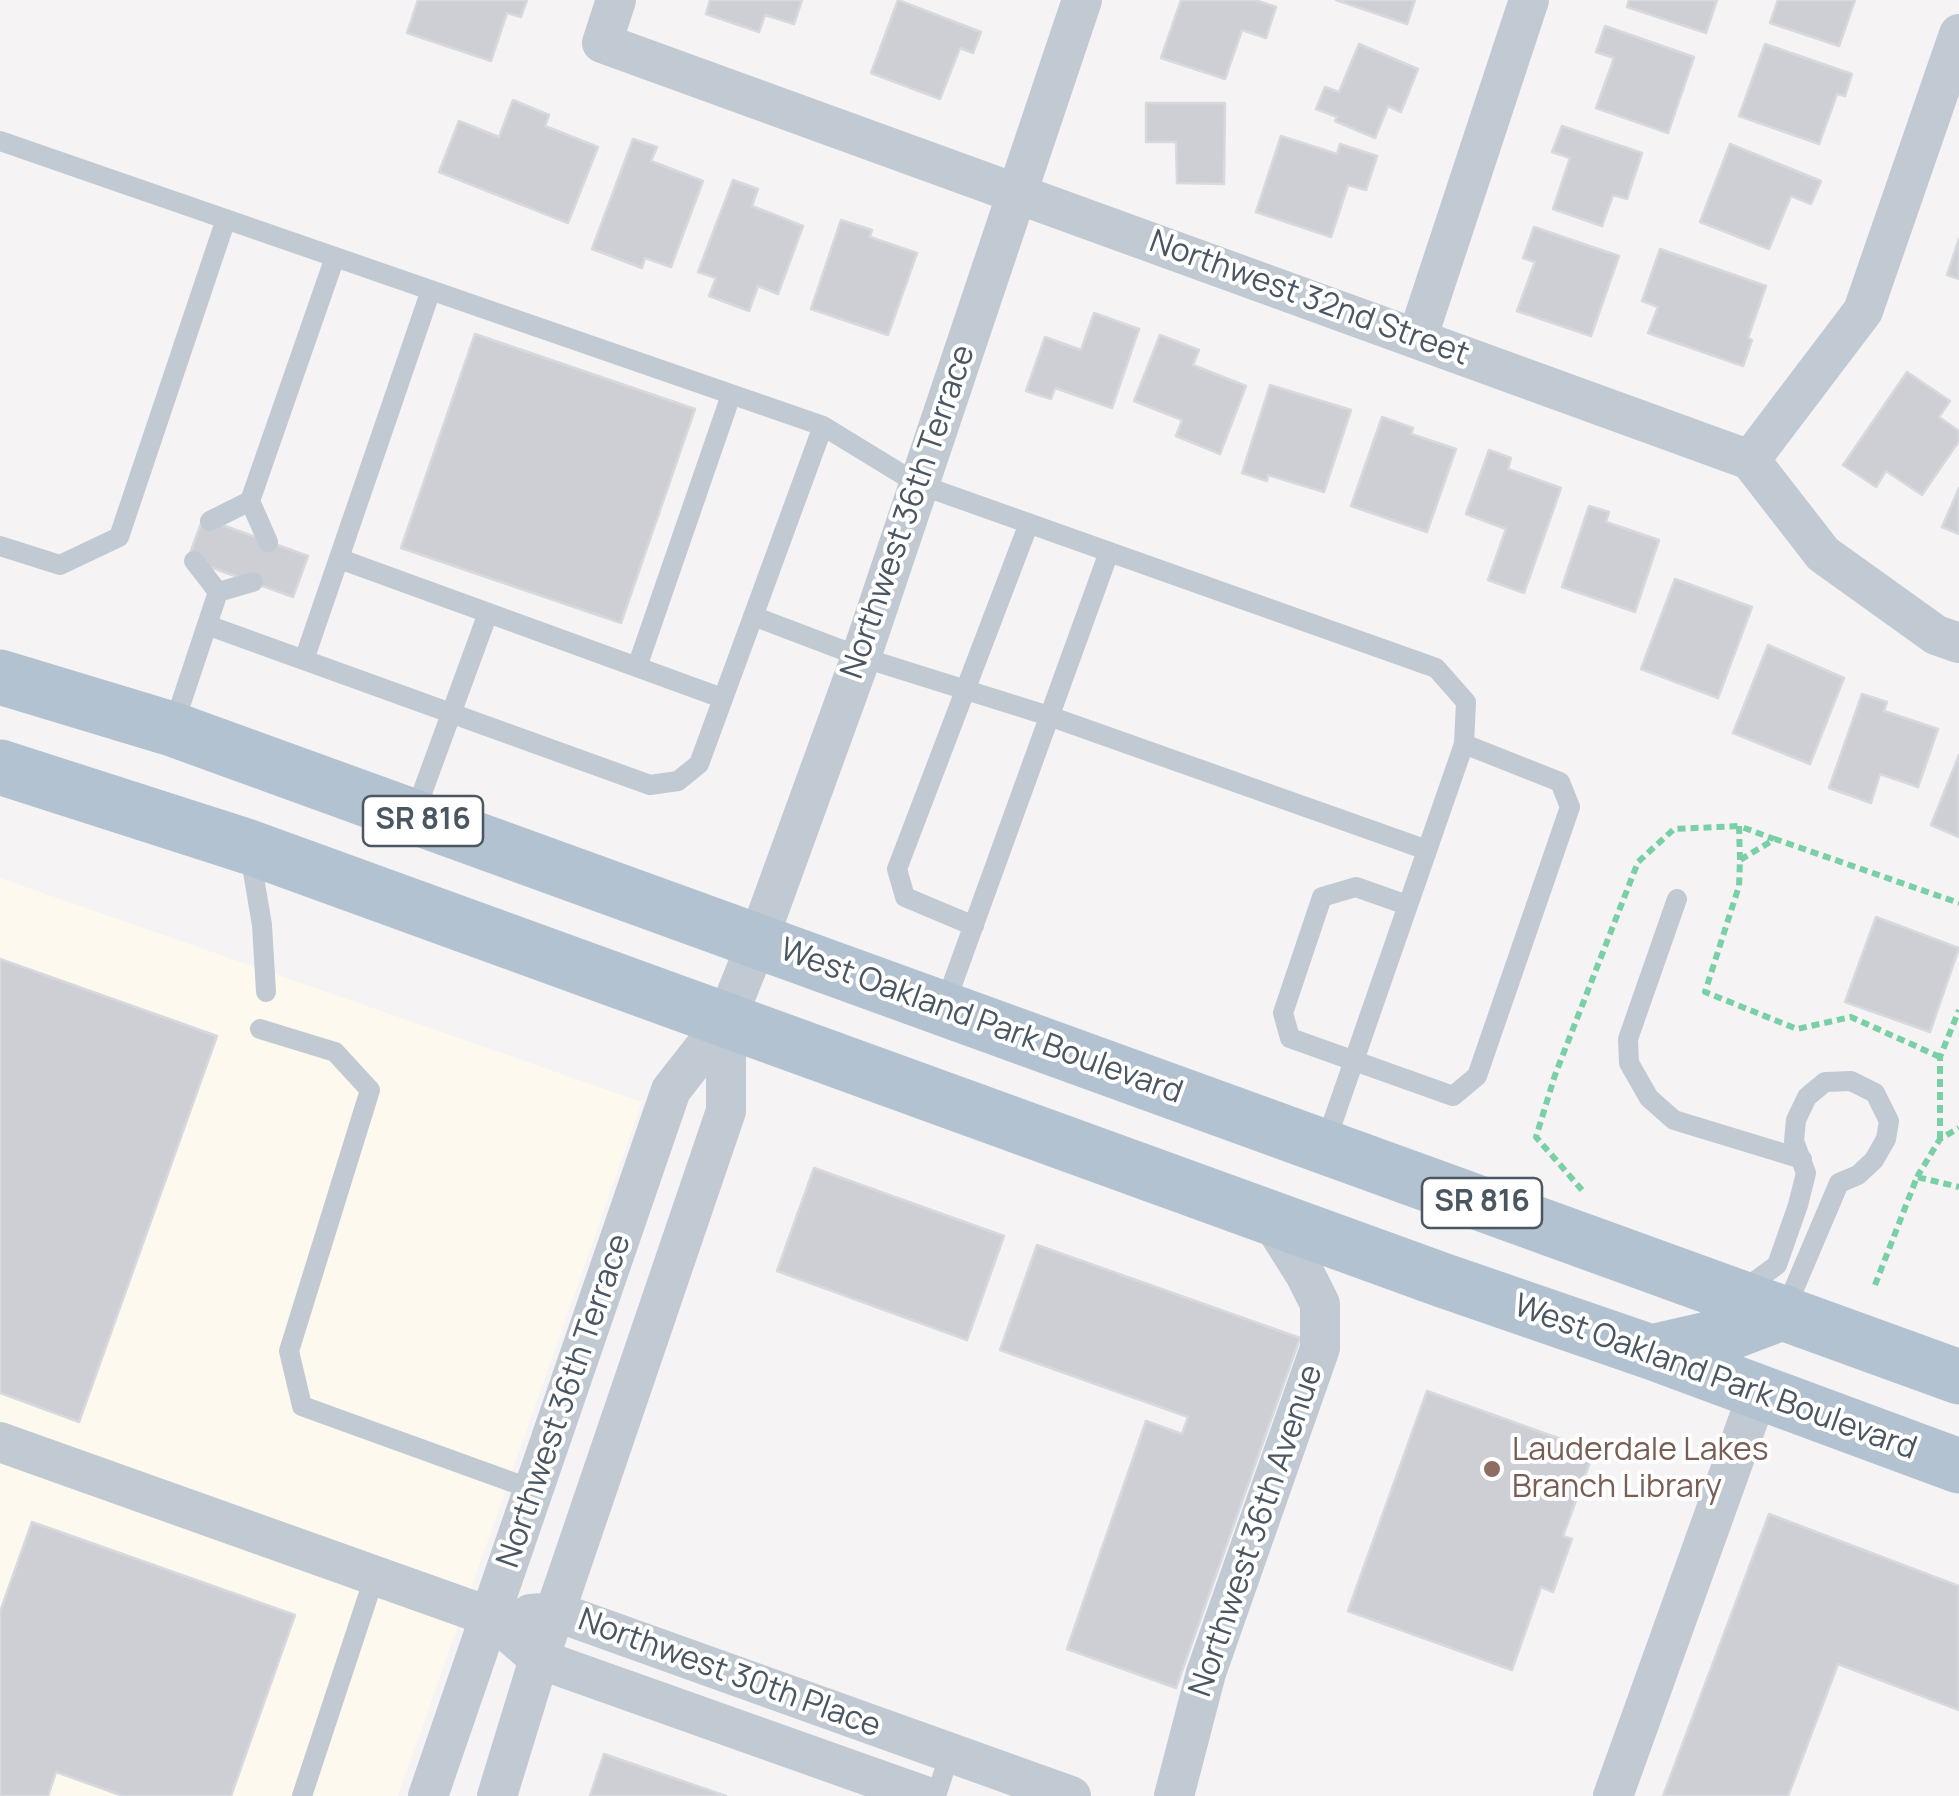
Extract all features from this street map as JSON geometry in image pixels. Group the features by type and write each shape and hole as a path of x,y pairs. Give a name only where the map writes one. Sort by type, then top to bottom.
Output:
{"main road":[{"name":"West Oakland Park Boulevard","path":"0,677 172,729 1959,1377"},
{"name":"West Oakland Park Boulevard","path":"0,767 248,847 1959,1466"},
{"path":"1651,1352 1720,1336 1760,1304"},
{"path":"1758,1394 1784,1360 1804,1350 1857,1340"}],"street":[{"name":"Northwest 32nd Street","path":"616,0 602,43 1750,460"},
{"name":"Northwest 36th Terrace","path":"428,1796 671,1090 726,1020 758,940 861,657 1082,0"},
{"path":"1417,340 1529,0"},
{"path":"1959,34 1952,74 1862,311 1750,460 1823,554 1936,635 1959,644"},
{"name":"Northwest 36th Terrace","path":"496,1796 726,1111 726,1020"},
{"name":"Northwest 36th Avenue","path":"1174,1796 1206,1673 1320,1348 1320,1304 1269,1218"},
{"path":"1613,1796 1758,1394"},
{"path":"0,1442 491,1617"},
{"name":"Northwest 30th Place","path":"491,1617 556,1612 701,1691 925,1796"},
{"name":"Northwest 30th Place","path":"491,1617 539,1659 701,1691 950,1753 1014,1786 1071,1796"}],"lane":[{"path":"0,140 822,426 918,484 1436,668 1466,702 1464,744 1325,1146"},
{"path":"0,546 60,566 118,538 226,220"},
{"path":"250,500 239,531 334,257"},
{"path":"304,660 431,290"},
{"path":"637,667 731,395"},
{"path":"207,625 650,785 678,782 698,764 822,426"},
{"path":"974,926 904,897 897,869 1029,524"},
{"path":"943,1008 1109,552"},
{"path":"340,559 722,698"},
{"path":"194,561 218,592"},
{"path":"172,729 218,592 234,576 218,592"},
{"path":"414,817 488,613"},
{"path":"753,616 861,657 1050,716 1426,850"},
{"path":"1408,905 1356,887 1322,897 1283,1013 1290,1038 1454,1096 1477,1076 1570,807 1560,782 1464,744"},
{"path":"248,847 262,925 266,992"},
{"path":"1677,899 1628,1039 1629,1063 1648,1098 1674,1120 1802,1159"},
{"path":"260,1029 336,1052 370,1090 289,1351 302,1406 534,1490"},
{"path":"1851,1081 1876,1093 1886,1108 1886,1140 1874,1160 1839,1183 1760,1304 1777,1266 1806,1174 1794,1141 1796,1120 1807,1097 1825,1082 1851,1081"},
{"path":"302,1796 375,1575"},
{"path":"936,1796 950,1753"}],"path":[{"path":"1739,826 1740,886 1705,992 1797,1029 1851,1017 1940,1056"},
{"path":"1584,1192 1536,1138 1555,1075 1638,862 1674,828 1739,826 1959,903"},
{"path":"1740,860 1775,839"},
{"path":"1940,1139 1940,1056 1959,1010"},
{"path":"1875,1285 1917,1177 1940,1139 1959,1128"},
{"path":"1917,1177 1959,1188"}],"shaded area":[{"path":"0,878 642,1102 398,1796 0,1796"}],"building":[{"path":"418,0 527,0 521,17 507,13 491,61 407,33"},
{"path":"710,0 802,0 794,24 765,15 759,32 706,14"},
{"path":"898,0 981,32 973,53 960,48 940,99 871,73"},
{"path":"1181,0 1255,0 1276,7 1266,38 1242,30 1225,79 1161,58"},
{"path":"1336,0 1415,0 1407,24"},
{"path":"1629,0 1717,0 1706,33 1627,7"},
{"path":"1778,0 1855,0 1839,46 1770,23"},
{"path":"1605,26 1694,57 1668,133 1596,108 1614,58 1596,52"},
{"path":"1359,44 1418,69 1401,112 1388,106 1375,138 1316,109 1325,87 1339,92"},
{"path":"1765,44 1852,74 1845,96 1837,94 1819,144 1739,116"},
{"path":"513,100 549,115 545,126 598,147 568,223 439,172 459,121 499,137"},
{"path":"1146,103 1225,103 1224,184 1177,183 1176,142 1146,142"},
{"path":"1562,126 1642,153 1627,199 1613,195 1602,226 1553,209 1570,158 1552,152"},
{"path":"1281,136 1337,154 1340,144 1377,156 1366,190 1348,185 1331,237 1256,212"},
{"path":"633,139 657,147 651,161 703,181 671,267 645,258 642,268 592,249"},
{"path":"1730,144 1821,181 1811,204 1791,196 1769,249 1700,222"},
{"path":"733,180 758,189 752,206 803,226 778,294 758,286 749,311 709,296 716,278 698,272"},
{"path":"841,220 872,230 870,237 917,253 888,335 811,309"},
{"path":"1534,227 1619,256 1591,336 1517,311 1535,262 1523,258"},
{"path":"1959,239 1959,279 1947,275"},
{"path":"1660,249 1766,286 1743,366 1648,333 1658,307 1642,301"},
{"path":"1094,313 1139,329 1112,408 1055,388 1051,399 1026,391 1045,337 1081,350"},
{"path":"475,334 695,409 621,623 401,548"},
{"path":"1160,335 1199,350 1193,365 1246,386 1220,454 1176,436 1182,420 1134,401"},
{"path":"1907,372 1950,401 1939,417 1959,431 1959,441 1922,495 1886,471 1876,487 1843,465"},
{"path":"1270,385 1351,410 1324,492 1268,475 1267,481 1242,473"},
{"path":"1382,417 1413,428 1411,434 1456,449 1427,532 1351,506"},
{"path":"1489,450 1511,458 1508,469 1561,488 1524,593 1488,580 1506,529 1466,514"},
{"path":"1959,488 1959,534 1942,527"},
{"path":"1589,506 1609,512 1606,522 1659,540 1635,612 1562,587"},
{"path":"203,518 308,556 293,597 188,559"},
{"path":"1675,579 1752,607 1718,698 1641,669"},
{"path":"1768,645 1844,678 1810,764 1733,733"},
{"path":"1862,694 1887,702 1884,711 1938,729 1918,787 1880,774 1871,803 1829,788"},
{"path":"1959,755 1959,837 1931,825"},
{"path":"1876,917 1959,948 1930,1032 1845,1002"},
{"path":"0,959 217,1036 79,1422 0,1393"},
{"path":"814,1168 1004,1236 967,1340 777,1271"},
{"path":"1037,1245 1300,1338 1176,1688 1067,1649 1146,1421 1182,1434 1188,1417 1000,1350"},
{"path":"1427,1391 1594,1451 1563,1536 1572,1539 1553,1592 1541,1587 1512,1670 1348,1611"},
{"path":"1769,1514 1959,1586 1959,1710 1838,1664 1788,1796 1663,1796"},
{"path":"32,1522 295,1615 231,1796 123,1796 56,1772 48,1796 0,1796 0,1612"},
{"path":"604,1754 726,1796 590,1796"}],"place":[{"name":"Lauderdale Lakes Branch Library","path":"1492,1469"}]}
